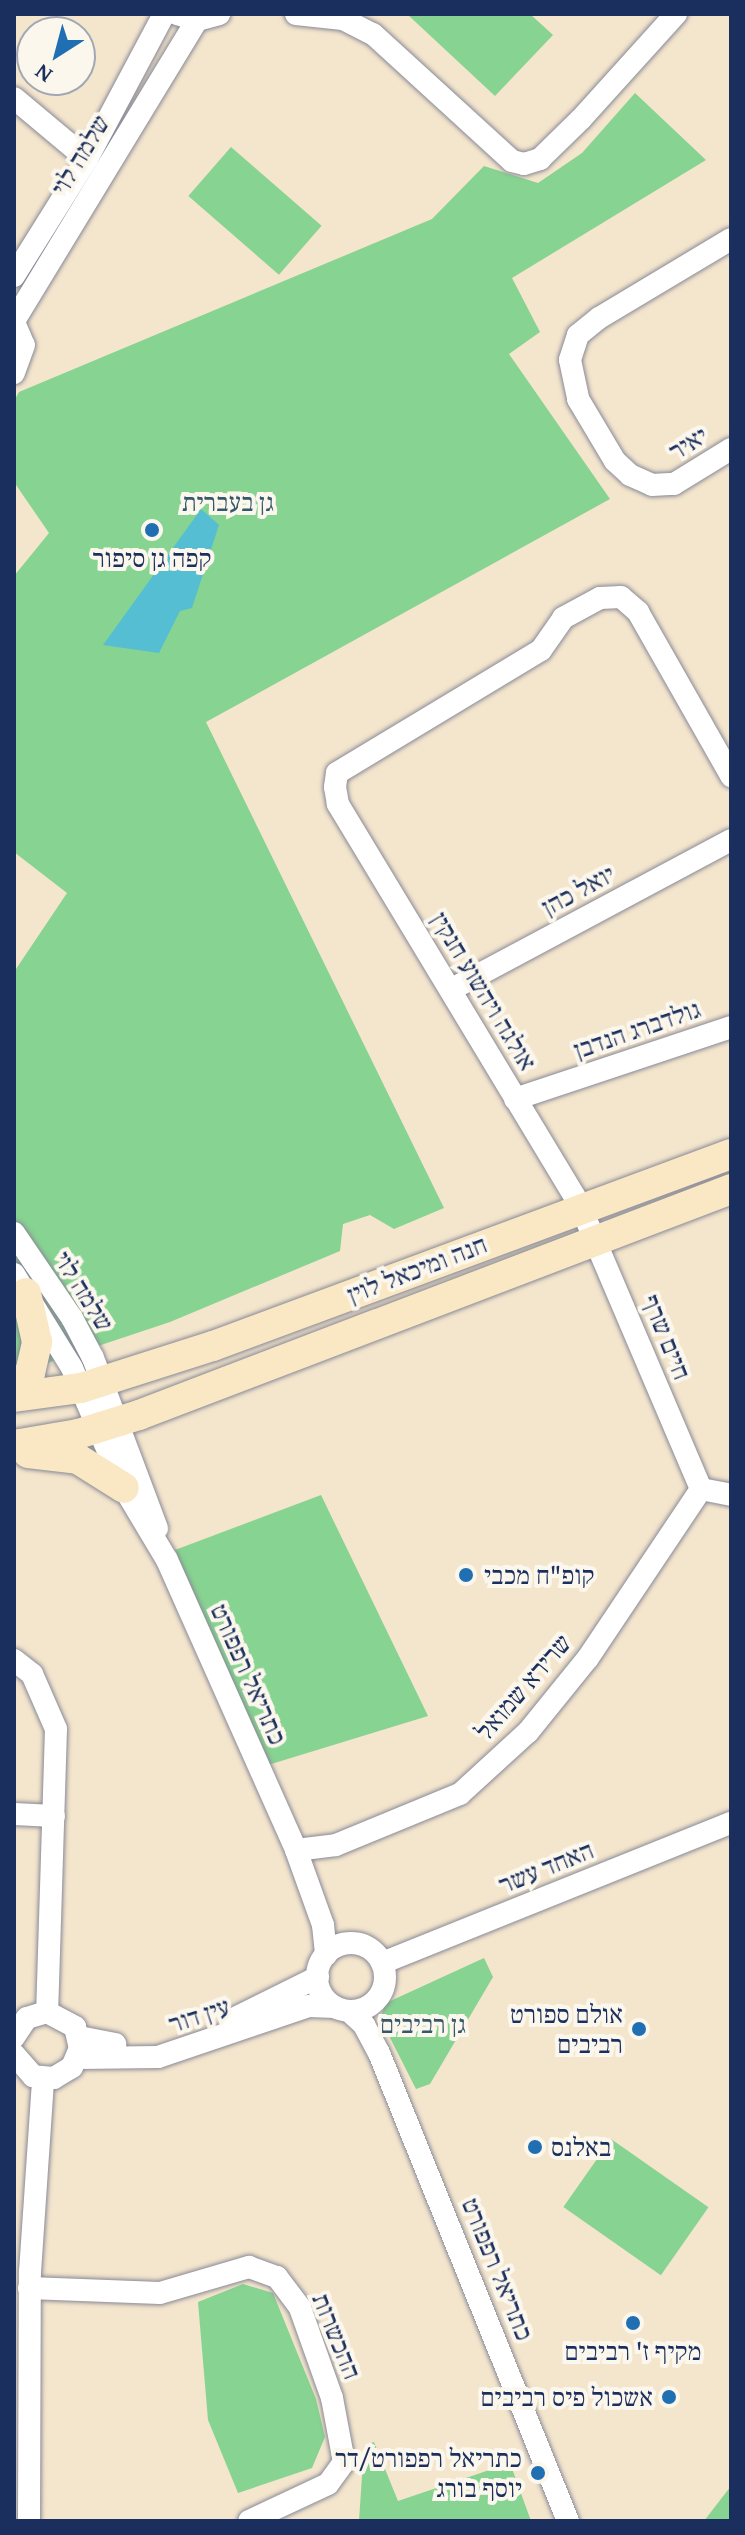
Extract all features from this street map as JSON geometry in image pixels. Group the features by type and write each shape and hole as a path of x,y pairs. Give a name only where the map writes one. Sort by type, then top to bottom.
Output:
{"main road":[{"name":"חנה ומיכאל לוין","path":"14,1397 92,1384 213,1346 581,1207 731,1154"},
{"name":"חנה ומיכאל לוין","path":"14,1445 109,1426 595,1237 731,1189"},
{"path":"14,1388 30,1373 37,1342 20,1284"},
{"path":"14,1454 78,1459 124,1488"}],"street":[{"name":"שלמה לוי","path":"14,276 87,159 164,14"},
{"path":"296,14 343,19 373,34 503,153 524,164 540,159 581,119 676,14"},
{"name":"שלמה לוי","path":"14,322 198,16"},
{"path":"14,98 87,159"},
{"name":"יאיר","path":"731,239 599,318 578,335 570,360 578,399 615,461 652,485 674,484 731,449"},
{"path":"14,322 24,345 14,373"},
{"name":"אולגה ויהשוע חנקין","path":"581,1207 338,804 337,773 541,650 563,618 600,598 621,597 638,612 731,776"},
{"name":"יואל כהן","path":"452,989 731,840"},
{"name":"גולדברג הנדבן","path":"515,1099 731,1027"},
{"name":"חיים שרף","path":"581,1207 701,1489"},
{"name":"שלמה לוי","path":"14,1233 72,1318 92,1384"},
{"name":"שלמה לוי","path":"20,1284 92,1384"},
{"name":"כתריאל רפפורט","path":"92,1384 296,1850 326,1935 326,1955"},
{"name":"כתריאל רפפורט","path":"109,1426 124,1488 167,1560"},
{"path":"701,1489 731,1495"},
{"name":"שרירא שמואל","path":"296,1850 336,1845 460,1794 528,1732 580,1667 701,1489"},
{"path":"14,1660 32,1674 56,1729 47,2012"},
{"path":"14,1814 54,1816"},
{"name":"האחד עשר","path":"382,1963 731,1823"},
{"name":"כתריאל רפפורט","path":"315,1901 347,1944"},
{"path":"347,1944 371,1950 382,1963 382,1991 352,2008 322,1995 318,1977 326,1955 347,1944"},
{"name":"עין דור","path":"78,2048 158,2046 199,2033 318,1977"},
{"name":"עין דור","path":"78,2048 158,2057 309,2006 352,2008"},
{"name":"כתריאל רפפורט","path":"352,2008 372,2039 568,2521"},
{"path":"14,2037 27,2018 47,2012 67,2019 78,2048 64,2074 43,2079 25,2071 14,2054"},
{"path":"29,2521 29,2288 43,2079"},
{"name":"ההכשרות","path":"29,2288 160,2293 249,2267 277,2277 300,2308 332,2398 344,2462 328,2484 249,2521"}],"green space":[{"path":"407,14 530,14 553,35 495,96"},
{"name":"גן בעברית","path":"635,93 706,160 512,278 540,332 509,354 610,499 206,722 444,1208 394,1229 370,1215 343,1224 340,1251 170,1322 14,1374 14,972 67,893 14,852 14,576 49,533 14,482 14,401 19,392 432,219 484,166 538,183 582,153"},
{"path":"231,147 322,226 279,275 188,196"},
{"path":"321,1495 428,1716 268,1765 175,1550"},
{"name":"גן רביבים","path":"484,1958 493,1977 430,2084 416,2089 380,2018 386,2003"},
{"path":"611,2139 708,2207 661,2275 563,2207"},
{"path":"243,2284 273,2293 316,2399 325,2437 312,2468 238,2493 208,2420 198,2302"},
{"path":"374,2442 398,2501 510,2463 531,2521 359,2521 364,2446"},
{"path":"731,2486 731,2521 704,2521"}],"water":[{"path":"201,509 219,525 192,608 180,611 159,653 103,645"}],"place":[{"name":"קפה גן סיפור","path":"152,530"},
{"name":"קופ\"ח מכבי","path":"466,1575"},
{"name":"אולם ספורט רביבים","path":"639,2029"},
{"name":"באלנס","path":"535,2147"},
{"name":"מקיף ז' רביבים","path":"633,2323"},
{"name":"אשכול פיס רביבים","path":"669,2397"},
{"name":"כתריאל רפפורט/דר יוסף בורג","path":"538,2473"}]}
